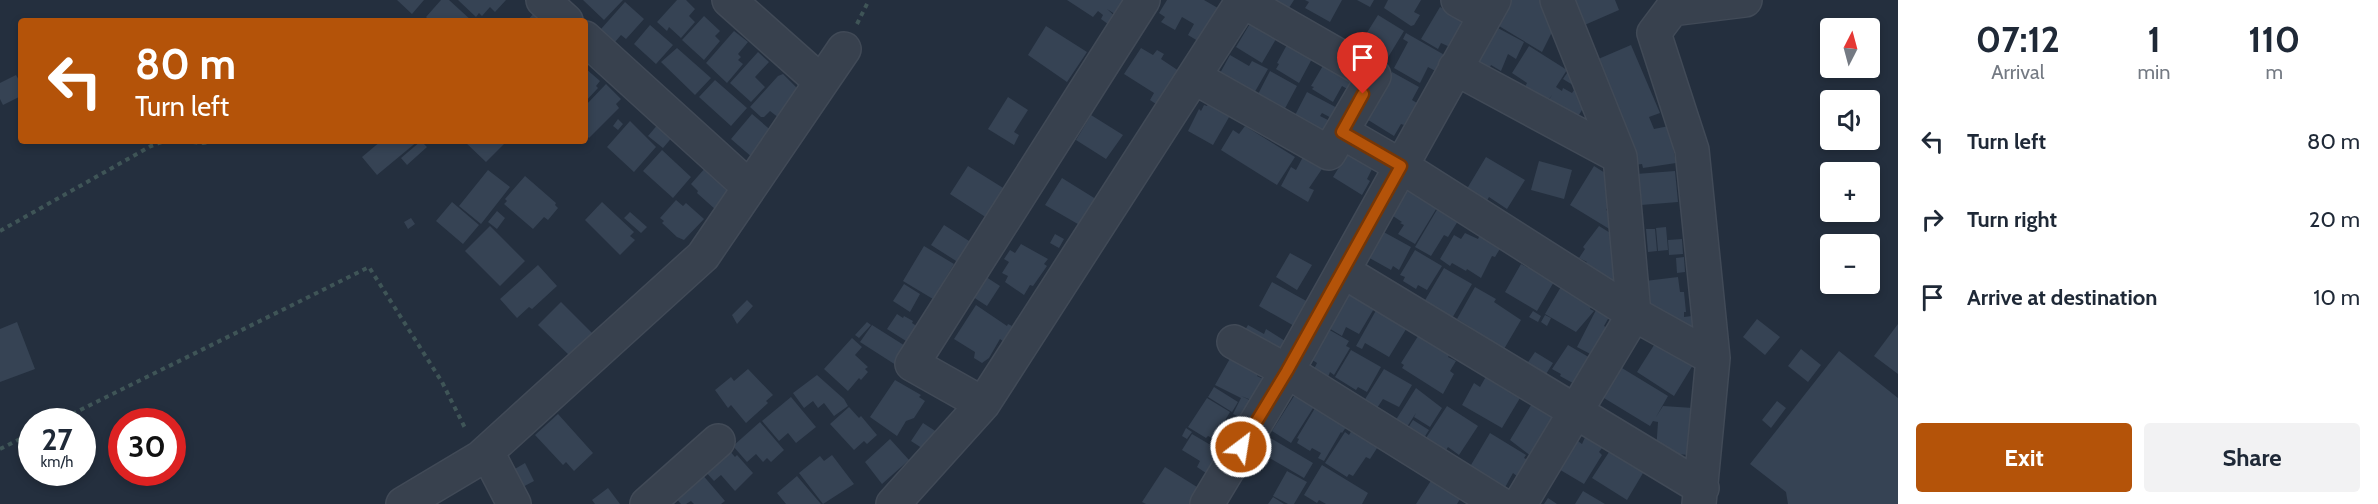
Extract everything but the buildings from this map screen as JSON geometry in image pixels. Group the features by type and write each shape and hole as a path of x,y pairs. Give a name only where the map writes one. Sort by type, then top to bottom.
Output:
{"street":[{"path":"543,0 563,18"},
{"path":"729,0 820,81"},
{"path":"983,404 912,364 1143,0"},
{"path":"893,504 983,404 1243,0 1374,76 1329,153 1194,77"},
{"path":"1520,504 1634,314 1620,157 1557,0"},
{"path":"1342,271 1575,413 1701,496 1713,358 1692,150 1654,33 1672,9 1745,0"},
{"path":"1207,504 1287,371 1455,69 1479,5"},
{"path":"588,41 749,187"},
{"path":"403,504 484,455 703,256 844,48"},
{"path":"1455,69 1620,157"},
{"path":"1342,132 1401,166 1634,314 1713,358"},
{"path":"1234,342 1287,371 1500,504"},
{"path":"647,504 718,441"},
{"path":"484,455 514,504"}],"path":[{"path":"0,231 157,144"},
{"path":"84,408 369,267 442,382 484,455"},
{"path":"0,449 18,440"}],"route":[{"path":"1241,447 1287,371 1401,166 1342,132 1363,94"}]}
